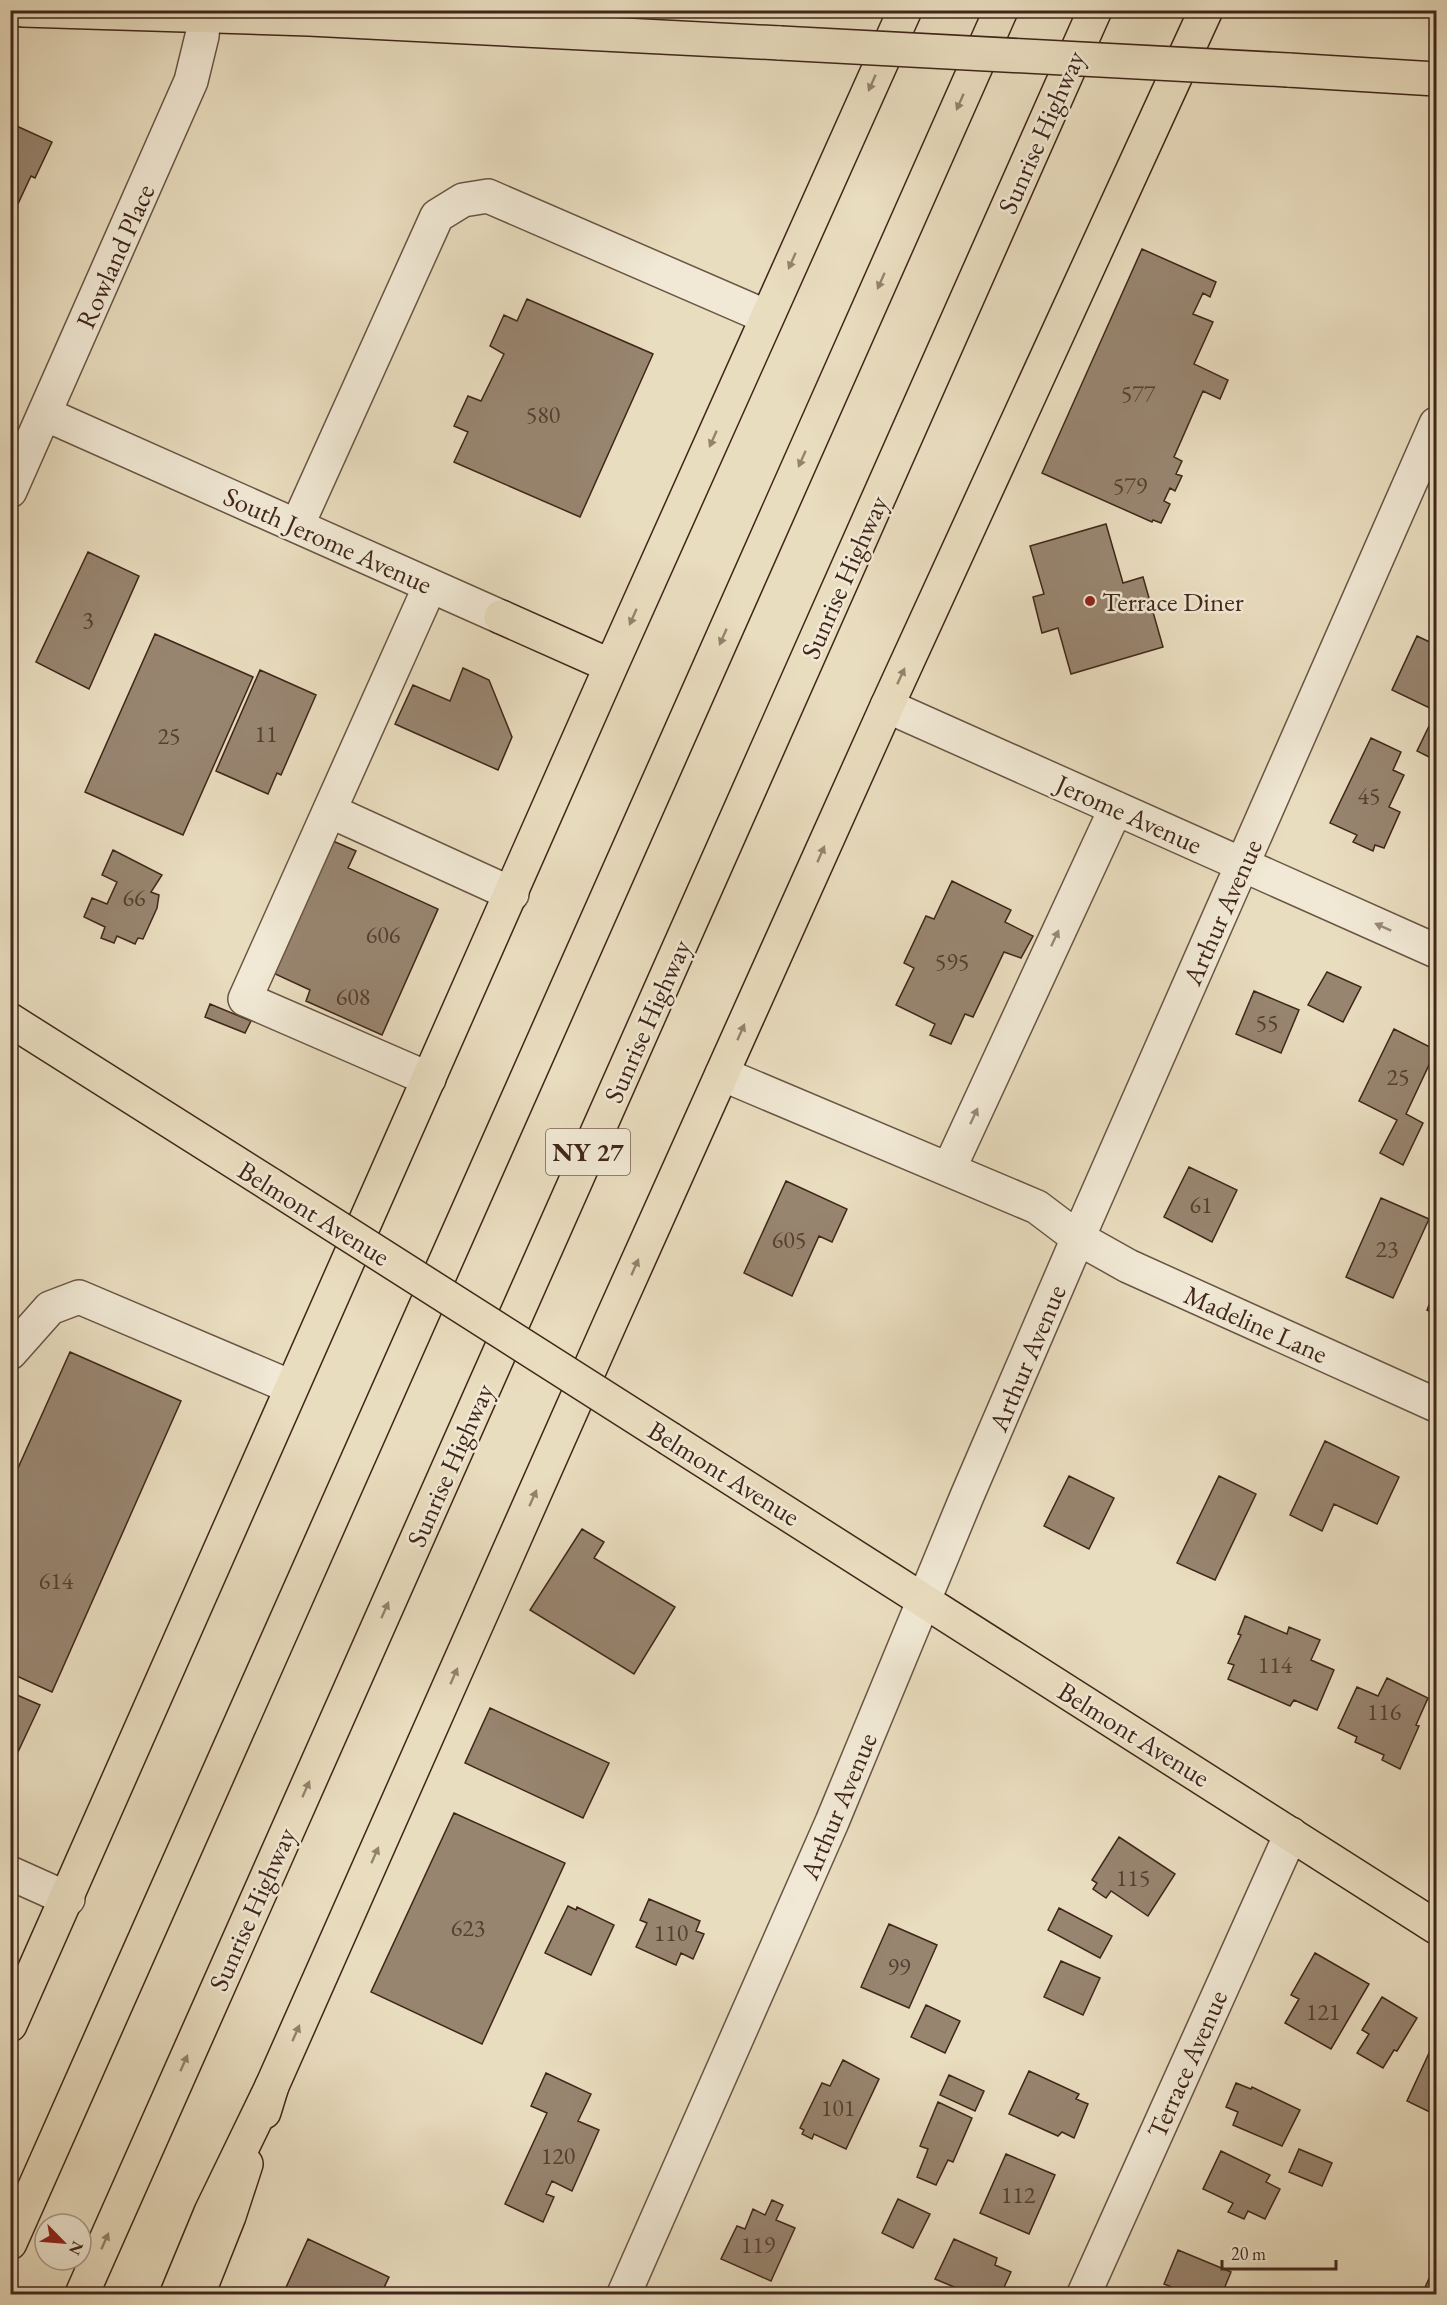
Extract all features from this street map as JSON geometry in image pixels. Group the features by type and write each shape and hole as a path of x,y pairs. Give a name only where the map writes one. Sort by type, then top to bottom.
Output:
{"main road":[{"path":"23,10 512,20 780,43 1437,79"},
{"path":"10,2025 68,1899 291,1387 512,894 611,666 905,10"},
{"name":"NY 27","path":"10,2244 1001,10"},
{"name":"Sunrise Highway","path":"82,2295 1095,10"},
{"path":"177,2295 211,2212 272,2086 887,706 1206,10"},
{"name":"South Jerome Avenue","path":"501,617 611,666"},
{"name":"Belmont Avenue","path":"10,1020 1437,1927"},
{"path":"198,2295 229,2216 272,2086"}],"street":[{"name":"Rowland Place","path":"10,491 188,89 202,36 204,15"},
{"path":"297,526 437,216 463,200 489,196 767,317"},
{"name":"South Jerome Avenue","path":"45,414 501,617"},
{"name":"Arthur Avenue","path":"624,2295 828,1832 967,1496 1078,1238 1437,424"},
{"path":"429,1079 244,999 430,586"},
{"name":"Jerome Avenue","path":"887,706 1437,951"},
{"path":"949,1169 1116,808"},
{"path":"330,811 512,894"},
{"name":"Madeline Lane","path":"722,1074 1037,1207 1078,1238 1128,1266 1437,1405"},
{"path":"10,1353 50,1308 79,1297 291,1387"},
{"name":"Terrace Avenue","path":"1084,2295 1292,1834"},
{"path":"10,1873 68,1899"}],"building":[{"path":"10,123 52,142 35,178 31,176 10,221"},
{"path":"1142,249 1216,282 1210,297 1203,293 1193,314 1213,322 1194,364 1228,380 1220,399 1203,391 1174,457 1182,461 1176,474 1182,476 1175,491 1170,488 1164,501 1170,504 1161,523 1153,520 1152,522 1042,473"},
{"path":"527,299 653,354 580,517 454,462 468,432 454,426 468,396 481,401 504,354 490,346 504,315 517,321"},
{"path":"1106,524 1123,583 1143,577 1163,647 1071,674 1058,628 1042,633 1033,597 1044,594 1030,546"},
{"path":"88,552 139,576 89,689 36,662"},
{"path":"155,634 253,677 183,835 85,792"},
{"path":"1417,636 1436,645 1436,711 1392,690"},
{"path":"463,668 489,680 512,737 498,770 395,724 413,685 450,701"},
{"path":"260,670 316,695 281,775 277,773 268,794 216,771"},
{"path":"1430,724 1436,728 1435,760 1417,751"},
{"path":"1371,738 1401,752 1393,770 1404,775 1389,807 1400,812 1384,848 1375,845 1373,851 1353,842 1357,835 1330,823"},
{"path":"333,841 356,851 348,868 438,909 382,1035 306,1001 310,990 273,973"},
{"path":"113,850 162,875 151,892 159,895 157,908 143,939 138,938 135,944 117,936 114,943 101,938 105,927 84,917 92,898 107,904 117,882 102,875"},
{"path":"1436,857 1436,872 1431,869"},
{"path":"952,881 1011,910 1005,922 1033,936 1021,958 1004,952 973,1017 965,1014 951,1044 930,1035 935,1024 896,1005 914,968 904,963 926,916 934,919"},
{"path":"1327,972 1361,987 1343,1022 1308,1005"},
{"path":"1254,991 1299,1010 1281,1053 1236,1034"},
{"path":"210,1004 251,1021 245,1033 205,1017"},
{"path":"1394,1029 1436,1050 1406,1114 1423,1123 1403,1165 1380,1153 1397,1120 1359,1101"},
{"path":"1189,1167 1237,1190 1212,1242 1164,1217"},
{"path":"786,1181 847,1209 832,1242 819,1236 792,1296 744,1273"},
{"path":"1381,1198 1429,1219 1393,1298 1346,1277"},
{"path":"1436,1288 1436,1314 1427,1310"},
{"path":"70,1352 181,1401 52,1692 10,1673 10,1486"},
{"path":"1325,1441 1399,1477 1377,1524 1334,1504 1322,1531 1290,1515"},
{"path":"1069,1476 1114,1498 1089,1549 1044,1526"},
{"path":"1219,1476 1256,1494 1215,1580 1177,1563"},
{"path":"582,1529 604,1542 594,1558 675,1607 634,1674 530,1610"},
{"path":"1245,1616 1287,1634 1289,1627 1320,1640 1311,1660 1334,1670 1317,1710 1294,1700 1290,1706 1228,1679 1234,1665 1228,1663 1241,1635 1238,1634"},
{"path":"1387,1678 1428,1698 1416,1725 1419,1726 1400,1769 1382,1760 1384,1755 1355,1742 1357,1737 1338,1728 1357,1687 1378,1696"},
{"path":"10,1692 40,1705 10,1769"},
{"path":"490,1708 609,1763 583,1818 465,1763"},
{"path":"454,1813 565,1863 482,2044 371,1992"},
{"path":"1119,1837 1175,1874 1148,1916 1111,1891 1106,1898 1093,1889 1097,1883 1092,1880"},
{"path":"649,1899 700,1921 696,1931 704,1934 693,1959 681,1953 676,1965 636,1947 647,1923 640,1920"},
{"path":"568,1906 576,1910 577,1907 614,1925 591,1975 545,1953"},
{"path":"1059,1908 1112,1936 1100,1958 1048,1930"},
{"path":"889,1924 937,1945 909,2008 861,1987"},
{"path":"1315,1953 1369,1984 1331,2049 1285,2023 1299,1999 1291,1995"},
{"path":"1061,1961 1100,1978 1083,2015 1044,1997"},
{"path":"1382,1997 1417,2018 1397,2051 1394,2050 1383,2068 1357,2053 1369,2034 1362,2030"},
{"path":"926,2005 960,2021 945,2053 911,2037"},
{"path":"1430,2051 1436,2054 1436,2115 1407,2101"},
{"path":"843,2060 879,2079 846,2149 814,2134 812,2139 802,2134 804,2130 800,2128 822,2083 830,2086"},
{"path":"1029,2071 1079,2094 1076,2099 1088,2104 1074,2138 1062,2132 1058,2136 1009,2114"},
{"path":"546,2073 591,2094 578,2121 599,2130 572,2191 552,2181 546,2194 554,2197 543,2222 505,2204 547,2113 531,2106"},
{"path":"949,2075 984,2091 975,2111 940,2095"},
{"path":"1236,2083 1251,2089 1252,2087 1300,2110 1282,2146 1233,2125 1238,2112 1226,2107"},
{"path":"938,2102 972,2118 953,2162 948,2160 936,2185 917,2177 928,2149 920,2146"},
{"path":"1299,2149 1332,2163 1322,2186 1289,2172"},
{"path":"1221,2151 1270,2175 1266,2182 1280,2189 1265,2219 1248,2211 1244,2219 1228,2212 1233,2203 1203,2189"},
{"path":"1006,2154 1055,2175 1029,2234 980,2213"},
{"path":"898,2199 930,2214 913,2248 882,2233"},
{"path":"772,2200 783,2205 776,2220 795,2228 771,2281 721,2259 737,2226 745,2229 753,2209 765,2215"},
{"path":"308,2239 389,2277 381,2294 283,2294"},
{"path":"954,2239 997,2258 995,2265 1011,2272 1001,2294 971,2294 935,2279"},
{"path":"1178,2250 1231,2272 1222,2294 1189,2294 1164,2284"},
{"path":"1436,2263 1436,2294 1422,2294"}],"place":[{"name":"Terrace Diner","path":"1090,601"}]}
